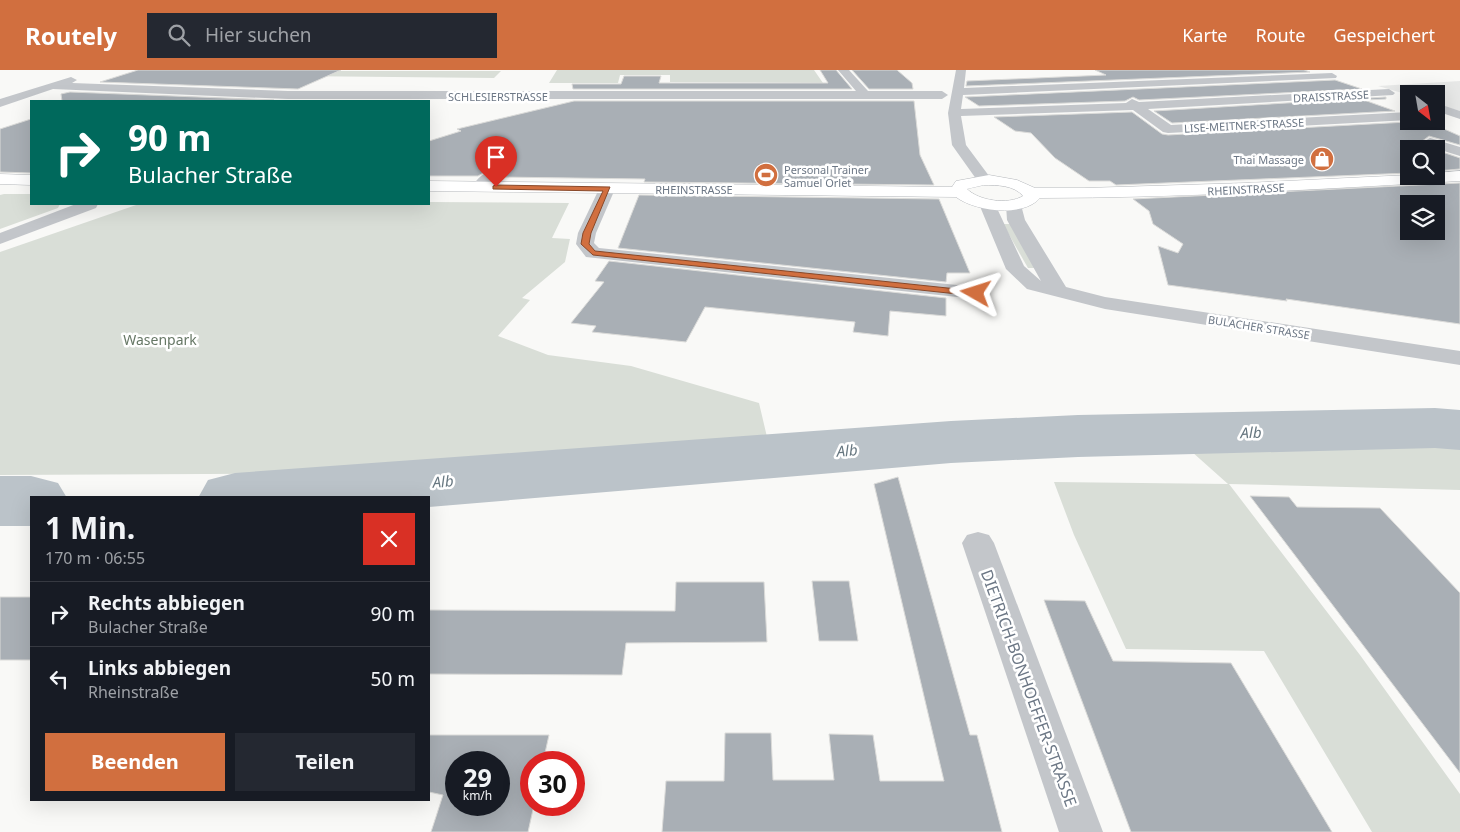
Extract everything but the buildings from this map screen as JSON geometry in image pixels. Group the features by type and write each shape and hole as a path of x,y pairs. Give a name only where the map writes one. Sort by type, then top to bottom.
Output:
{"main road":[{"name":"RHEINSTRASSE","path":"960,192 959,189 962,184 984,180 1017,184 1031,193 1213,191 1460,176"},
{"path":"0,179 30,180"},
{"name":"RHEINSTRASSE","path":"430,186 484,182 607,189 960,192 969,199 987,204 1014,205"},
{"path":"1014,205 1028,201 1032,197 1031,193"}],"street":[{"path":"843,70 865,95"},
{"path":"961,70 954,113 959,145 984,180"},
{"path":"1199,70 1329,120"},
{"name":"DRAISSTRASSE","path":"1226,80 1337,77 1314,70"},
{"name":"LISE-MEITNER-STRASSE","path":"1096,75 1168,129 1329,120"},
{"path":"0,103 86,76"},
{"path":"958,92 1226,80"},
{"name":"DRAISSTRASSE","path":"1361,84 1400,96"},
{"name":"SCHLESIERSTRASSE","path":"53,86 288,95 942,95"},
{"name":"DRAISSTRASSE","path":"1273,99 1389,93"},
{"name":"LISE-MEITNER-STRASSE","path":"1135,106 1273,99"},
{"path":"954,113 1135,106"},
{"path":"1445,110 1458,114"},
{"path":"1445,114 1458,114"},
{"name":"DRAISSTRASSE","path":"1329,120 1400,116"},
{"path":"1445,147 1460,152"},
{"path":"607,189 587,233 585,244 593,253 976,293"},
{"name":"BULACHER STRASSE","path":"987,204 1016,269 1034,285 1105,303 1460,358"},
{"path":"26,230 88,205"},
{"path":"0,239 88,205"},
{"path":"1014,205 1016,220 1058,291"},
{"name":"DIETRICH-BONHOEFFER-STRASSE","path":"978,543 1081,832"}],"shaded area":[{"path":"1460,81 1460,111 1445,107 1445,85 1400,85 1400,92 1378,86"}],"green space":[{"path":"557,70 814,70 823,83 670,82 670,75 620,75 618,83 549,83"},
{"path":"301,71 501,71 494,78 293,76"},
{"path":"30,194 30,205 60,205 58,208 0,229 0,195"},
{"name":"Wasenpark","path":"430,202 569,203 552,238 570,239 565,262 522,298 530,300 498,336 548,355 631,366 759,403 767,437 425,473 0,475 0,252 136,205 430,205"},
{"path":"1003,224 1013,224 1038,268 1028,268"},
{"path":"1460,427 1460,490 1229,484 1360,655 1460,794 1460,832 1372,832 1264,651 1126,649 1074,535 1054,482 1228,484 1182,443 1458,433"}],"waterway":[{"name":"Alb","path":"261,496 951,442 1078,436 1435,428 1460,430"},
{"name":"Alb","path":"0,501 30,501"}],"place":[{"name":"Thai Massage","path":"1322,159"},
{"name":"Personal Trainer Samuel Orlet","path":"766,175"}],"route":[{"path":"496,187 607,189 587,233 585,244 593,253 976,293"}]}
